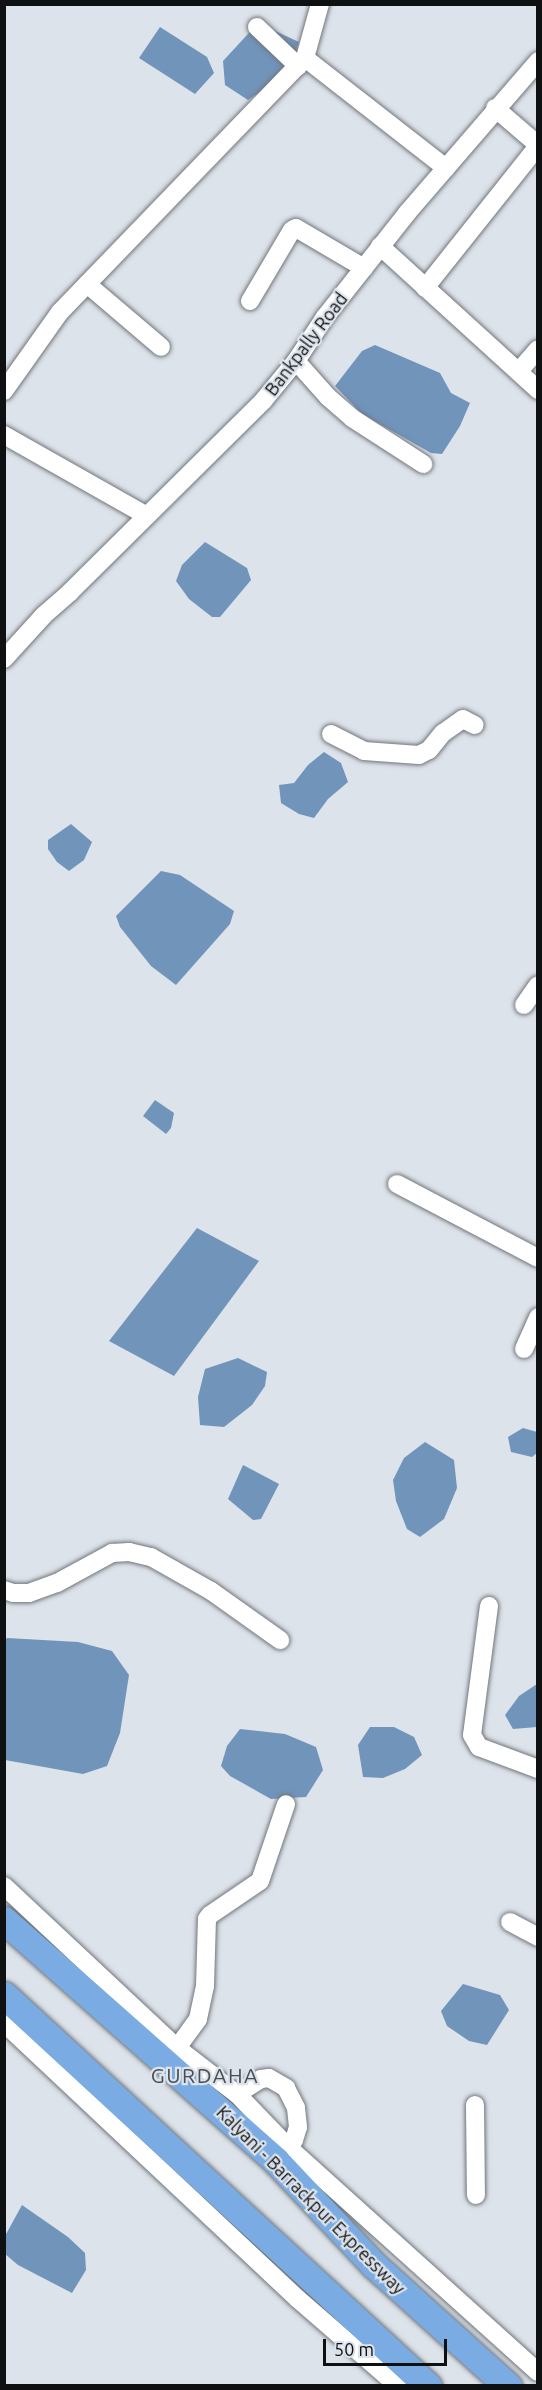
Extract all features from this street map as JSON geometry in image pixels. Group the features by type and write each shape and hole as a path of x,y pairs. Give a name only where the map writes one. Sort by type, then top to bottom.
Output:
{"highway":[{"name":"Kalyani - Barrackpur Expressway","path":"4,1920 170,2068 228,2116 276,2161 374,2265 508,2385"},
{"path":"4,1995 428,2385"}],"street":[{"path":"4,391 60,312 302,62 320,4"},
{"path":"258,27 446,168"},
{"name":"Bankpally Road","path":"4,659 44,615 263,401 296,361 325,318 381,246 495,108 537,61"},
{"path":"425,288 537,146 495,108"},
{"path":"250,301 292,230 296,228 364,268"},
{"path":"381,246 537,390"},
{"path":"87,284 161,347"},
{"path":"519,371 537,350"},
{"path":"296,361 328,397 352,417 423,464"},
{"path":"4,435 147,516"},
{"path":"331,734 363,751 419,755 429,750 443,733 463,719 475,724"},
{"path":"524,1005 537,985"},
{"path":"397,1184 537,1258"},
{"path":"524,1349 537,1317"},
{"path":"4,1590 13,1593 29,1593 57,1583 112,1553 129,1552 151,1557 211,1591 280,1640"},
{"path":"489,1606 472,1736 479,1747 537,1769"},
{"path":"177,2048 198,2019 206,1986 207,1919 260,1881 286,1804"},
{"path":"4,1886 177,2048 237,2094 288,2147 537,2372"},
{"path":"510,1922 537,1937"},
{"path":"4,2023 298,2299 398,2385"},
{"path":"237,2094 261,2079 269,2078 286,2088 296,2108 298,2127 294,2140 288,2147"},
{"path":"475,2105 476,2195"}],"water":[{"path":"258,23 299,42 293,58 273,83 248,100 225,85 223,61"},
{"path":"160,27 207,57 214,73 195,94 139,58"},
{"path":"375,345 440,373 451,393 470,403 460,426 442,454 431,453 362,414 335,386 362,351"},
{"path":"205,542 247,568 251,580 220,617 212,617 189,599 176,581 182,565"},
{"path":"324,752 341,763 348,782 328,799 314,818 299,814 281,803 279,785 294,783 308,765"},
{"path":"71,824 92,842 84,860 69,871 57,862 48,849 48,840"},
{"path":"161,871 180,875 234,911 230,924 176,985 151,966 120,927 116,916"},
{"path":"155,1100 174,1113 171,1128 166,1134 143,1116"},
{"path":"197,1228 259,1261 174,1376 109,1341"},
{"path":"238,1358 267,1372 265,1386 252,1405 224,1427 200,1425 198,1397 205,1369"},
{"path":"523,1428 537,1432 537,1453 532,1457 511,1452 508,1437"},
{"path":"425,1442 454,1460 457,1488 444,1519 420,1537 407,1529 396,1501 393,1480 404,1458"},
{"path":"243,1465 279,1484 261,1519 253,1520 228,1499"},
{"path":"7,1638 78,1642 112,1651 129,1675 120,1733 107,1766 83,1774 5,1760 4,1641"},
{"path":"537,1684 537,1727 513,1729 505,1715 519,1696"},
{"path":"370,1727 394,1727 414,1737 422,1755 405,1769 383,1778 363,1777 358,1745"},
{"path":"240,1729 285,1734 316,1747 323,1770 306,1797 271,1799 230,1776 221,1766 227,1746"},
{"path":"463,1984 500,1995 509,2010 487,2045 469,2041 447,2026 441,2011"},
{"path":"22,2205 68,2237 85,2253 86,2270 72,2293 18,2265 5,2254 5,2236"}],"district":[{"name":"GURDAHA","path":"205,2075"}]}
